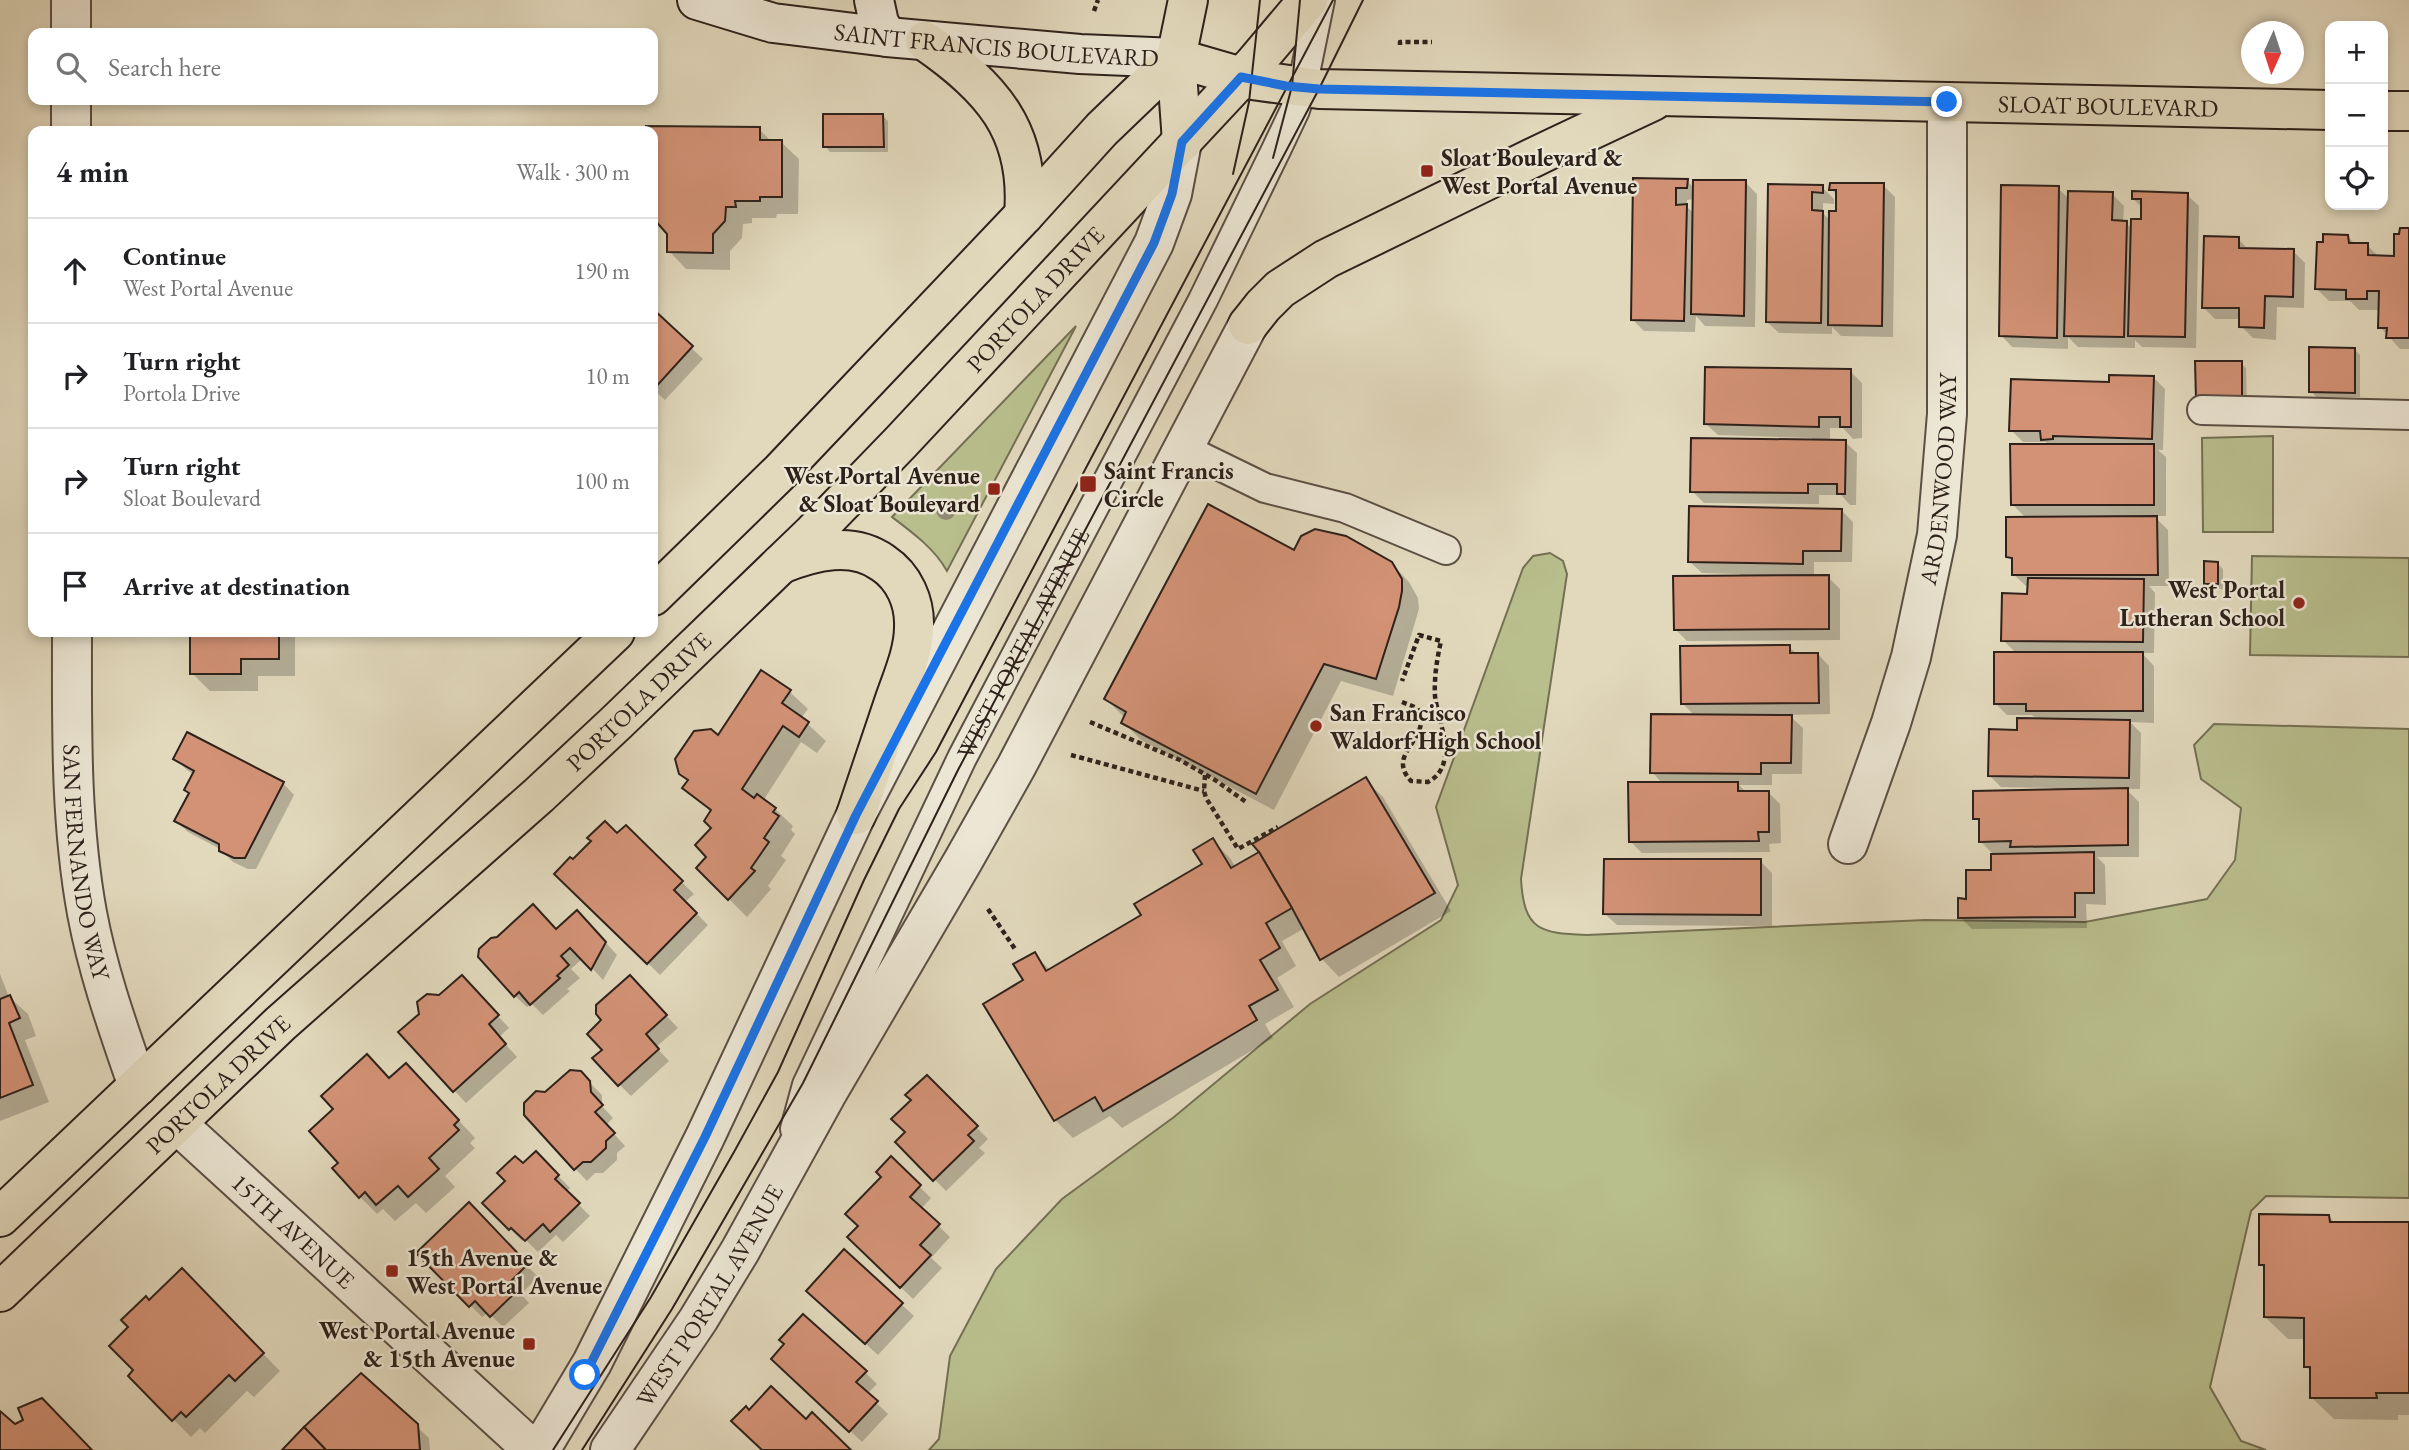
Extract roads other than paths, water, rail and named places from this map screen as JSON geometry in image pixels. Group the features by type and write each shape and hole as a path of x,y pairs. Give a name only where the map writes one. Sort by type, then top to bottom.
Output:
{"main road":[{"path":"1182,142 1176,58 1188,0"},
{"name":"PORTOLA DRIVE","path":"0,1292 281,1024 548,786 842,504 1182,142 1308,0"},
{"path":"925,41 974,79 1000,110 1023,168 1026,189 1024,215"},
{"path":"658,591 781,471 1102,130 1176,58"},
{"name":"SLOAT BOULEVARD","path":"1176,58 1241,77 1302,88 2325,110"},
{"path":"1248,325 1280,289 1326,259 1665,96"},
{"path":"2388,110 2409,111"},
{"path":"779,565 819,552 858,551 876,557 890,567 908,592 913,608 913,641 856,815"},
{"path":"0,1217 610,637"}],"street":[{"path":"71,0 71,28"},
{"name":"SAINT FRANCIS BOULEVARD","path":"697,0 773,23 887,37 1080,54 1176,58"},
{"path":"874,0 878,23 887,37"},
{"name":"ARDENWOOD WAY","path":"1848,844 1891,723 1911,657 1937,535 1947,414 1947,102"},
{"path":"71,105 71,126"},
{"path":"540,1450 592,1363 705,1137 856,815 1154,243 1172,194 1182,142"},
{"name":"WEST PORTAL AVENUE","path":"610,1450 698,1320 1016,767 1248,325"},
{"name":"SAN FERNANDO WAY","path":"72,637 72,761 77,840 87,912 106,993 138,1086"},
{"name":"15TH AVENUE","path":"177,1124 533,1450"}],"lane":[{"name":"WEST PORTAL AVENUE","path":"782,1175 807,1085 962,758 1203,300 1295,110 1321,0"},
{"path":"2202,410 2409,415"},
{"path":"1183,447 1265,488 1345,508 1446,550"}],"tram line":[{"path":"1233,174 1249,102 1260,0"},
{"path":"1273,158 1292,86 1300,0"},
{"path":"553,1450 651,1297 778,1072 864,880 899,809 936,752 1333,0"},
{"path":"582,1450 672,1309 803,1083 958,770 1319,89 1363,0"}],"place":[{"name":"Sloat Boulevard & West Portal Avenue","path":"1427,171"},
{"name":"Saint Francis Circle","path":"1088,484"},
{"name":"West Portal Avenue & Sloat Boulevard","path":"994,489"},
{"name":"West Portal Lutheran School","path":"2299,603"},
{"name":"San Francisco Waldorf High School","path":"1316,726"},
{"name":"15th Avenue & West Portal Avenue","path":"392,1271"},
{"name":"West Portal Avenue & 15th Avenue","path":"529,1344"}]}
